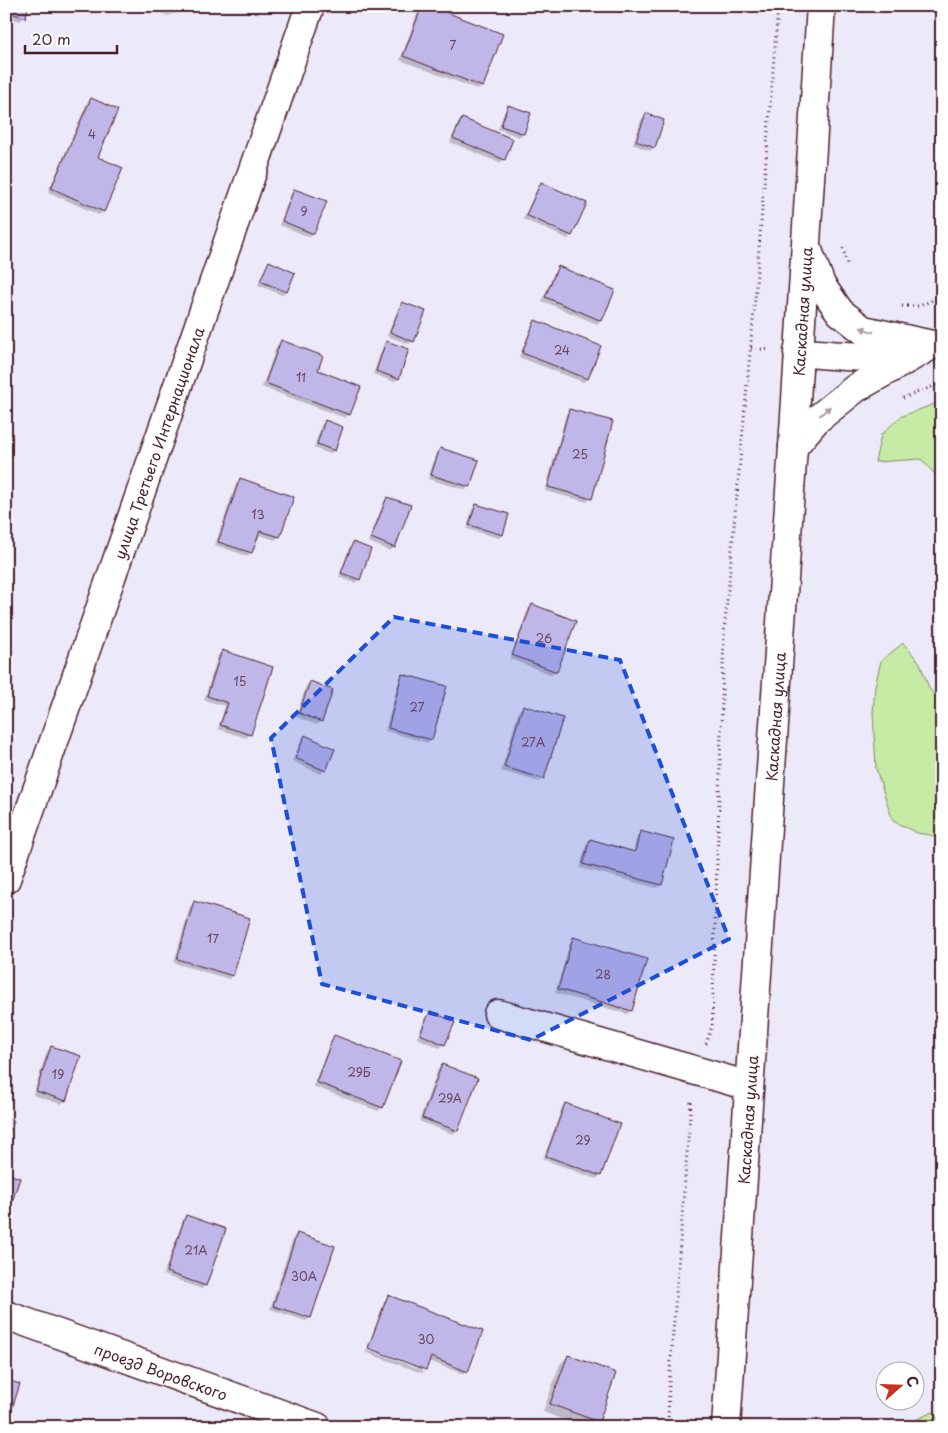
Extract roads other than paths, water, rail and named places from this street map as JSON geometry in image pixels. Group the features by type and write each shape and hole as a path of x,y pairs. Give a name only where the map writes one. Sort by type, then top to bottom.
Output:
{"street":[{"name":"улица Третьего Интернационала","path":"6,879 310,6"},
{"name":"Каскадная улица","path":"726,1427 821,6"},
{"path":"806,245 821,285 840,312 863,330 937,343"},
{"path":"798,352 854,357 878,356 937,343"},
{"path":"792,447 816,420 856,388 937,343"},
{"path":"498,1014 749,1086"},
{"name":"проезд Воровского","path":"6,1315 317,1427"}]}
